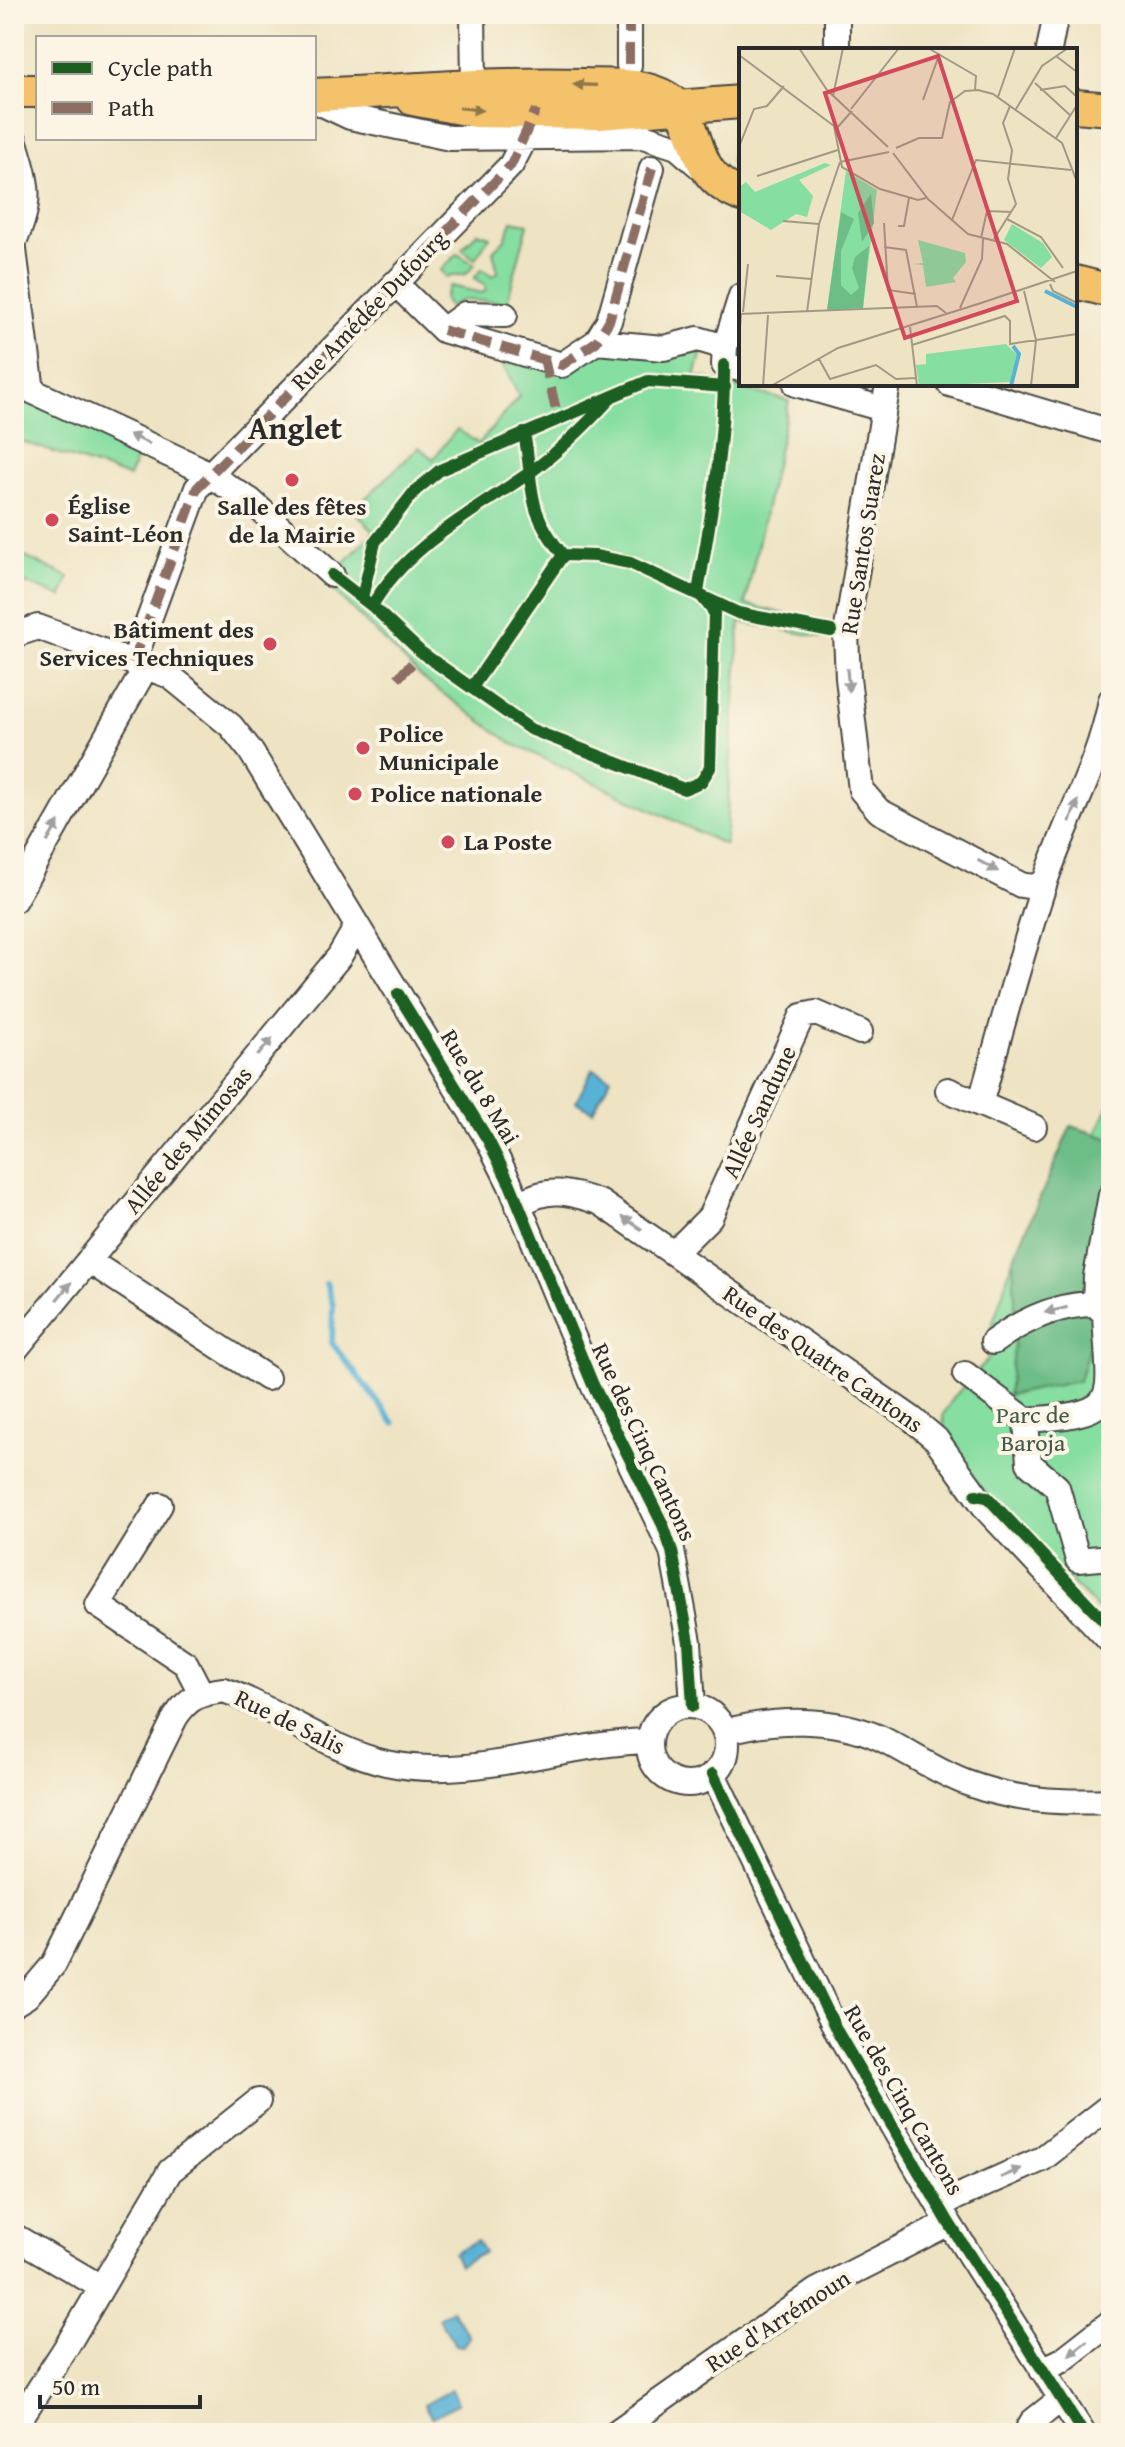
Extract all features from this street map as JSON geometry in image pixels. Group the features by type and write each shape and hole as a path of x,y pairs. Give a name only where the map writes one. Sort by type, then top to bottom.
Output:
{"main road":[{"path":"316,98 367,90 474,84 599,113 739,102"},
{"path":"367,90 476,111 538,97"},
{"path":"14,91 36,91"},
{"path":"681,106 706,172 716,184 739,194"},
{"path":"1077,106 1111,109"},
{"path":"1077,282 1111,291"}],"street":[{"path":"473,14 474,84"},
{"path":"629,14 629,65"},
{"path":"837,14 837,48"},
{"path":"1049,48 1056,14"},
{"name":"Rue Amédée Dufourg","path":"14,900 140,665 197,488 511,165 524,140 538,97"},
{"path":"316,99 350,117 429,135 524,140 643,136 677,147 706,172"},
{"path":"643,136 681,106"},
{"path":"14,139 28,180 27,205 14,242"},
{"path":"395,283 443,330 562,365 596,342 609,321 652,168"},
{"path":"14,250 32,391 176,456 251,501 332,575"},
{"path":"739,302 725,347 724,365 739,369"},
{"path":"443,330 465,314 505,315"},
{"path":"596,342 664,348 698,339 725,347"},
{"path":"803,386 883,409"},
{"name":"Rue Santos Suarez","path":"888,386 846,634 861,790 879,811 1021,885 1034,887 1044,883"},
{"path":"957,386 1111,432"},
{"name":"Rue du 8 Mai","path":"19,625 38,627 170,676 191,691 241,738 488,1140 518,1206"},
{"path":"980,1104 1044,883 1110,715"},
{"name":"Allée des Mimosas","path":"14,1351 339,957 357,926"},
{"name":"Allée Sandune","path":"674,1253 710,1217 802,1016 816,1013 860,1032"},
{"path":"948,1090 1034,1127"},
{"name":"Rue des Quatre Cantons","path":"518,1206 530,1197 566,1190 601,1203 936,1439 987,1510 1111,1642"},
{"path":"965,1374 1026,1420 1102,1413 1110,1376 1105,1314 1095,1304 1096,1276 1111,1195"},
{"name":"Rue des Cinq Cantons","path":"518,1206 593,1385 672,1551 689,1642 693,1706"},
{"path":"89,1261 267,1378"},
{"path":"993,1342 1016,1325 1044,1312 1095,1304"},
{"path":"1026,1420 1029,1463 1057,1487 1078,1560 1111,1557"},
{"path":"160,1505 98,1605 186,1664 201,1693"},
{"name":"Rue de Salis","path":"14,2004 27,1996 54,1964 175,1718 184,1703 201,1693 224,1690 355,1753 414,1767 460,1768 648,1741"},
{"path":"693,1706 712,1714 725,1732 726,1755 713,1774 689,1784 664,1776 649,1754 651,1729 668,1710 693,1706"},
{"path":"725,1732 743,1726 843,1725 878,1737 966,1783 1018,1798 1073,1803 1111,1801"},
{"name":"Rue des Cinq Cantons","path":"713,1774 838,2033 944,2214 1083,2433"},
{"path":"14,2428 170,2171 258,2101"},
{"name":"Rue d'Arrémoun","path":"615,2433 816,2291 1042,2159 1111,2105"},
{"path":"14,2236 101,2287"},
{"path":"1042,2370 1061,2361 1111,2322"},
{"path":"1026,2433 1032,2422 1061,2399"}],"green space":[{"path":"739,133 739,171 731,162 733,136"},
{"path":"512,221 528,224 507,302 463,300 449,307 444,298 450,286 482,293 486,290 485,285 474,278 482,269 493,276 498,272 493,251 505,239"},
{"path":"478,232 490,236 475,259 462,249"},
{"path":"457,254 475,264 466,274 446,277 441,270"},
{"path":"592,350 702,352 695,376 789,401 745,604 828,625 827,638 740,622 725,845 513,744 424,680 331,588 338,580 337,571 374,531 353,510 419,447 433,459 457,429 479,444 519,396 496,351 564,370"},
{"path":"14,391 142,445 129,477 14,439"},
{"path":"14,552 69,577 62,597 14,579"},
{"name":"Parc de Baroja","path":"1111,1101 1111,1623 963,1470 945,1438 943,1415 953,1398 997,1349 990,1332 1013,1260 1071,1126 1096,1134"},
{"path":"1071,1126 1111,1139 1111,1291 1105,1293 1079,1381 1008,1395 1016,1325 1013,1260"}],"water":[{"path":"593,1069 611,1078 593,1111 576,1102"},
{"path":"477,2240 484,2252 459,2265 453,2253"},
{"path":"452,2310 469,2337 463,2346 456,2345 438,2318"},
{"path":"451,2390 458,2403 432,2418 424,2405"}],"waterway":[{"path":"326,1283 333,1305 332,1343 394,1423"}],"marked path":[{"path":"629,14 629,65"},
{"path":"133,663 197,488 511,165 536,110"},
{"path":"443,330 562,365 596,342 609,321 652,168"},
{"path":"544,359 558,418"},
{"path":"398,678 422,653"}],"cycle path":[{"path":"332,575 372,606 422,653 530,729 684,789 701,782 710,768 714,612 698,592 720,450 724,365"},
{"path":"362,598 375,542 415,491 440,470 648,381 725,387"},
{"path":"372,606 387,584 424,547 543,463 609,400"},
{"path":"524,433 536,510 563,555 595,556 630,563 738,613 831,631"},
{"path":"473,686 563,555"},
{"path":"398,994 488,1140 510,1184 593,1385 663,1525 672,1551 689,1642 693,1706"},
{"path":"976,1495 987,1497 1111,1628"},
{"path":"713,1774 838,2033 949,2223 1083,2433"}],"place":[{"name":"Salle des fêtes de la Mairie","path":"292,480"},
{"name":"Église Saint-Léon","path":"52,520"},
{"name":"Bâtiment des Services Techniques","path":"270,644"},
{"name":"Police Municipale","path":"363,748"},
{"name":"Police nationale","path":"355,794"},
{"name":"La Poste","path":"448,842"}],"district":[{"name":"Anglet","path":"295,428"}]}
